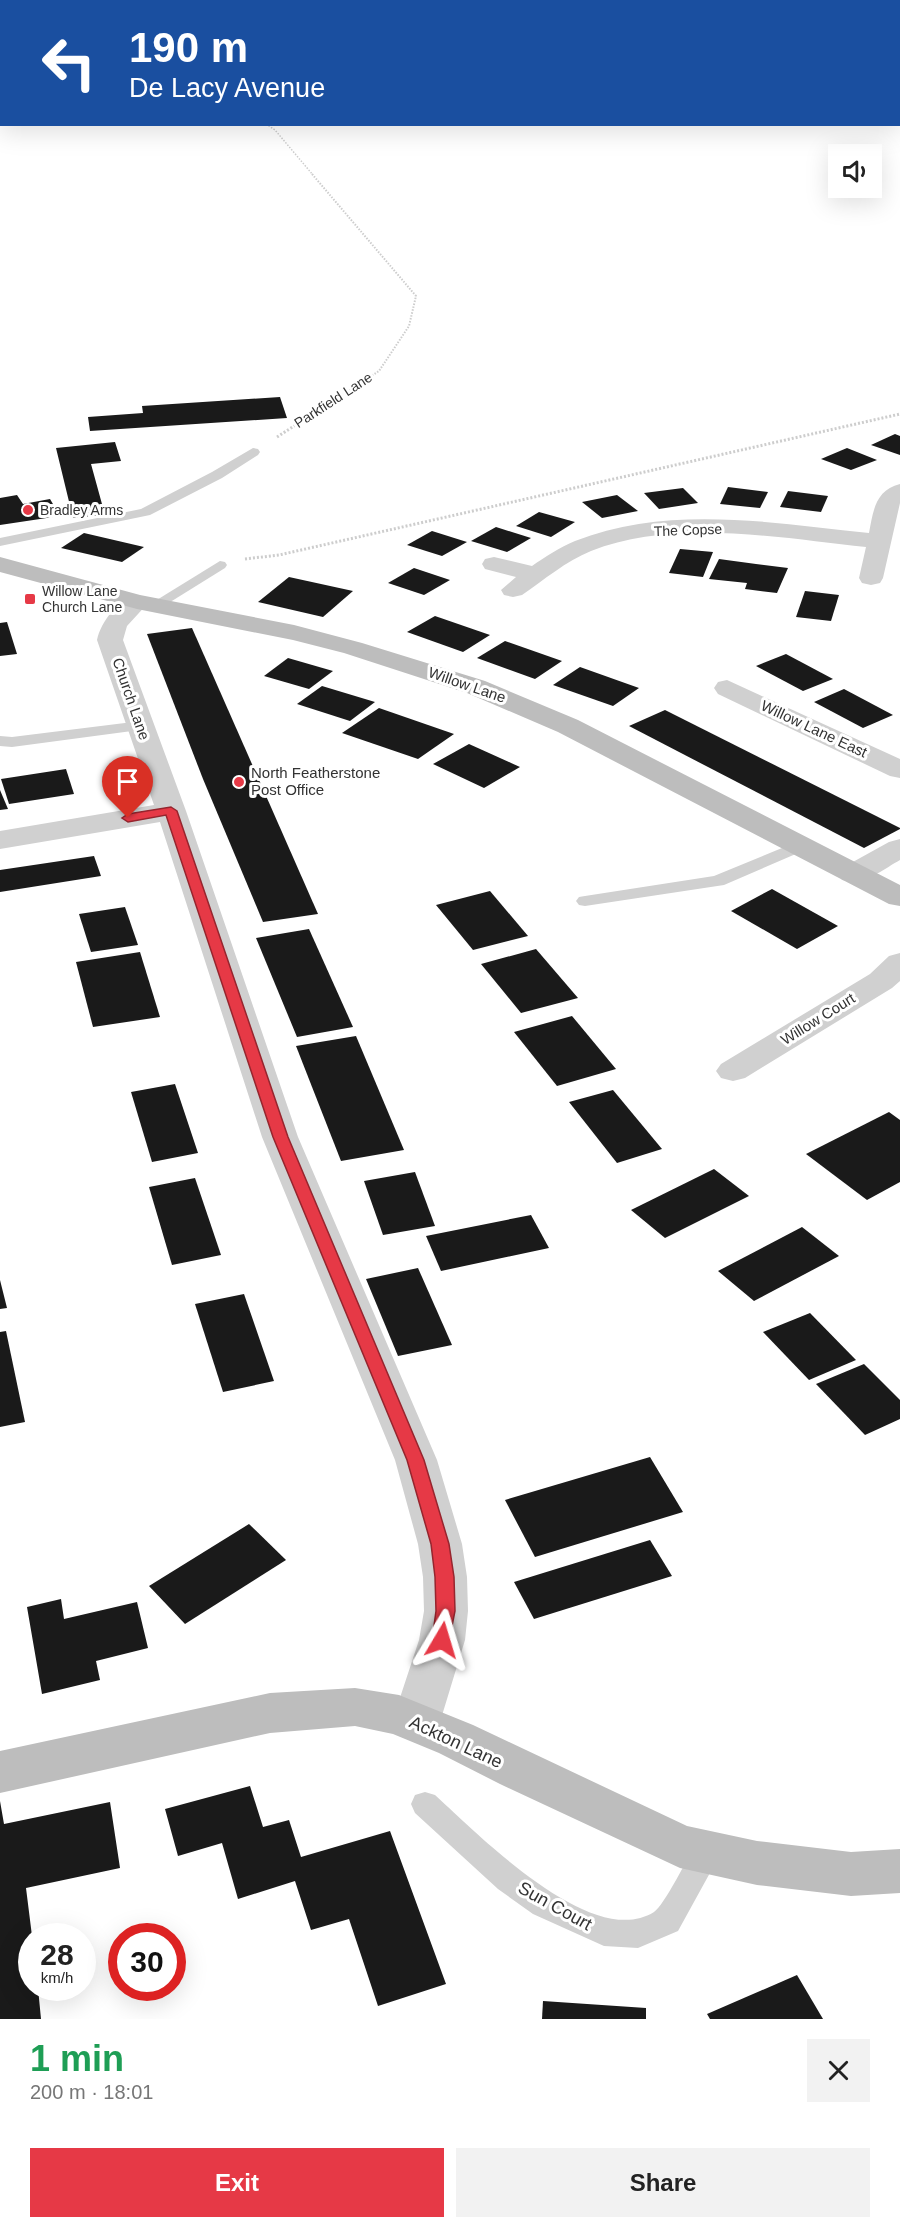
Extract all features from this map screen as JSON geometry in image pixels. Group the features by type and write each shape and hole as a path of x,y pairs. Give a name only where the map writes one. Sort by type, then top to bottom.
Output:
{"main road":[{"name":"Willow Lane","path":"0,564 146,604 294,633 393,660 476,687 568,726 900,897"},
{"name":"Ackton Lane","path":"0,1772 270,1713 355,1707 399,1715 416,1722 680,1846 757,1863 851,1874 900,1871"}],"street":[{"path":"871,578 887,502 900,490"},
{"name":"The Copse","path":"513,590 582,547 614,537 655,529 727,528 877,541"},
{"path":"494,564 537,575"},
{"name":"Church Lane","path":"146,604 118,621 110,633 110,640 171,811 280,1137 416,1460 440,1544 445,1577 446,1611 430,1685 416,1722"},
{"name":"Willow Lane East","path":"727,688 900,770"},
{"path":"0,840 171,811"},
{"path":"853,873 900,848"},
{"name":"Willow Court","path":"733,1071 881,981 900,963"}],"lane":[{"path":"0,542 145,512 217,475 253,452"},
{"path":"146,604 220,565"},
{"path":"0,741 12,742 141,726"},
{"path":"585,901 718,881 799,846"},
{"name":"Sun Court","path":"425,1804 508,1880 544,1904 604,1932 638,1934 667,1921 707,1851"}],"path":[{"name":"Parkfield Lane","path":"253,452 379,371 408,326 416,296 275,130 269,126"},
{"path":"220,565 290,552 900,414"}],"building":[{"path":"280,397 287,418 90,431 88,417 143,413 142,406"},
{"path":"895,434 900,436 900,455 871,445"},
{"path":"115,442 121,461 91,464 105,515 73,518 56,448"},
{"path":"847,448 877,460 851,470 821,459"},
{"path":"728,487 768,492 760,508 720,504"},
{"path":"683,488 698,503 659,509 644,493"},
{"path":"788,491 828,496 821,512 780,507"},
{"name":"Bradley Arms","path":"17,495 23,504 50,499 60,516 0,525 0,498"},
{"path":"617,495 638,511 602,518 582,502"},
{"path":"539,512 575,522 551,537 516,526"},
{"path":"496,527 531,538 507,552 471,541"},
{"path":"432,531 467,542 442,556 407,545"},
{"path":"84,533 144,547 122,562 61,548"},
{"path":"680,549 713,552 703,577 669,573"},
{"path":"719,559 788,568 777,593 745,589 747,583 709,579"},
{"path":"414,568 450,580 424,595 388,583"},
{"path":"289,577 353,591 323,617 258,602"},
{"path":"805,591 839,595 831,621 796,617"},
{"path":"435,616 490,635 463,652 407,632"},
{"path":"7,622 17,654 0,656 0,623"},
{"path":"192,628 318,914 263,922 203,779 147,634"},
{"path":"505,641 562,661 535,679 477,658"},
{"path":"786,654 833,679 803,691 756,666"},
{"path":"288,658 333,671 309,689 264,676"},
{"path":"580,667 639,688 613,706 553,685"},
{"path":"322,686 375,702 350,721 297,704"},
{"path":"844,689 893,715 863,728 814,702"},
{"path":"379,708 454,734 418,759 342,733"},
{"path":"665,710 900,829 864,848 629,726"},
{"path":"469,744 520,767 484,788 433,764"},
{"path":"66,769 74,794 9,804 1,779"},
{"path":"0,790 8,809 0,810"},
{"path":"94,856 101,876 0,892 0,870"},
{"path":"772,889 838,926 797,949 731,911"},
{"path":"490,891 528,936 473,950 436,905"},
{"path":"125,907 138,945 91,952 79,914"},
{"path":"309,929 353,1027 297,1037 256,938"},
{"path":"536,949 578,998 521,1013 481,964"},
{"path":"140,952 160,1017 93,1027 76,962"},
{"path":"572,1016 616,1069 557,1086 514,1032"},
{"path":"356,1036 404,1150 341,1161 296,1046"},
{"path":"175,1084 198,1153 152,1162 131,1092"},
{"path":"613,1090 662,1149 617,1163 569,1102"},
{"path":"889,1112 900,1120 900,1182 867,1200 806,1154"},
{"path":"714,1169 749,1196 665,1238 631,1210"},
{"path":"415,1172 435,1226 383,1235 364,1181"},
{"path":"195,1178 221,1255 172,1265 149,1187"},
{"path":"531,1215 549,1248 441,1271 426,1236"},
{"path":"802,1227 839,1256 754,1301 718,1271"},
{"path":"418,1268 452,1345 398,1356 366,1279"},
{"path":"0,1280 7,1308 0,1309"},
{"path":"244,1294 274,1381 223,1392 195,1304"},
{"path":"810,1313 856,1360 809,1380 763,1332"},
{"path":"6,1331 25,1422 0,1427 0,1332"},
{"path":"864,1364 900,1400 900,1419 865,1435 816,1384"},
{"path":"650,1457 683,1512 535,1557 505,1500"},
{"path":"249,1524 286,1560 185,1624 149,1586"},
{"path":"650,1540 672,1576 534,1619 514,1582"},
{"path":"61,1599 64,1619 137,1602 148,1648 96,1661 100,1680 42,1694 27,1607"},
{"path":"250,1786 263,1827 289,1820 301,1857 390,1831 446,1984 378,2006 349,1919 311,1930 295,1881 238,1899 222,1843 178,1856 165,1809"},
{"path":"0,1801 4,1824 110,1802 120,1868 26,1888 30,1923 18,1923 18,2001 39,2001 41,2019 0,2019"},
{"path":"797,1975 823,2019 710,2019 707,2014"},
{"path":"543,2001 646,2008 646,2019 542,2019"}],"place":[{"name":"Bradley Arms","path":"28,510"},
{"name":"Willow Lane Church Lane","path":"30,599"},
{"name":"North Featherstone Post Office","path":"239,782"}],"route":[{"path":"128,818 171,811 280,1137 416,1460 440,1544 445,1577 446,1611 442,1640"}]}
